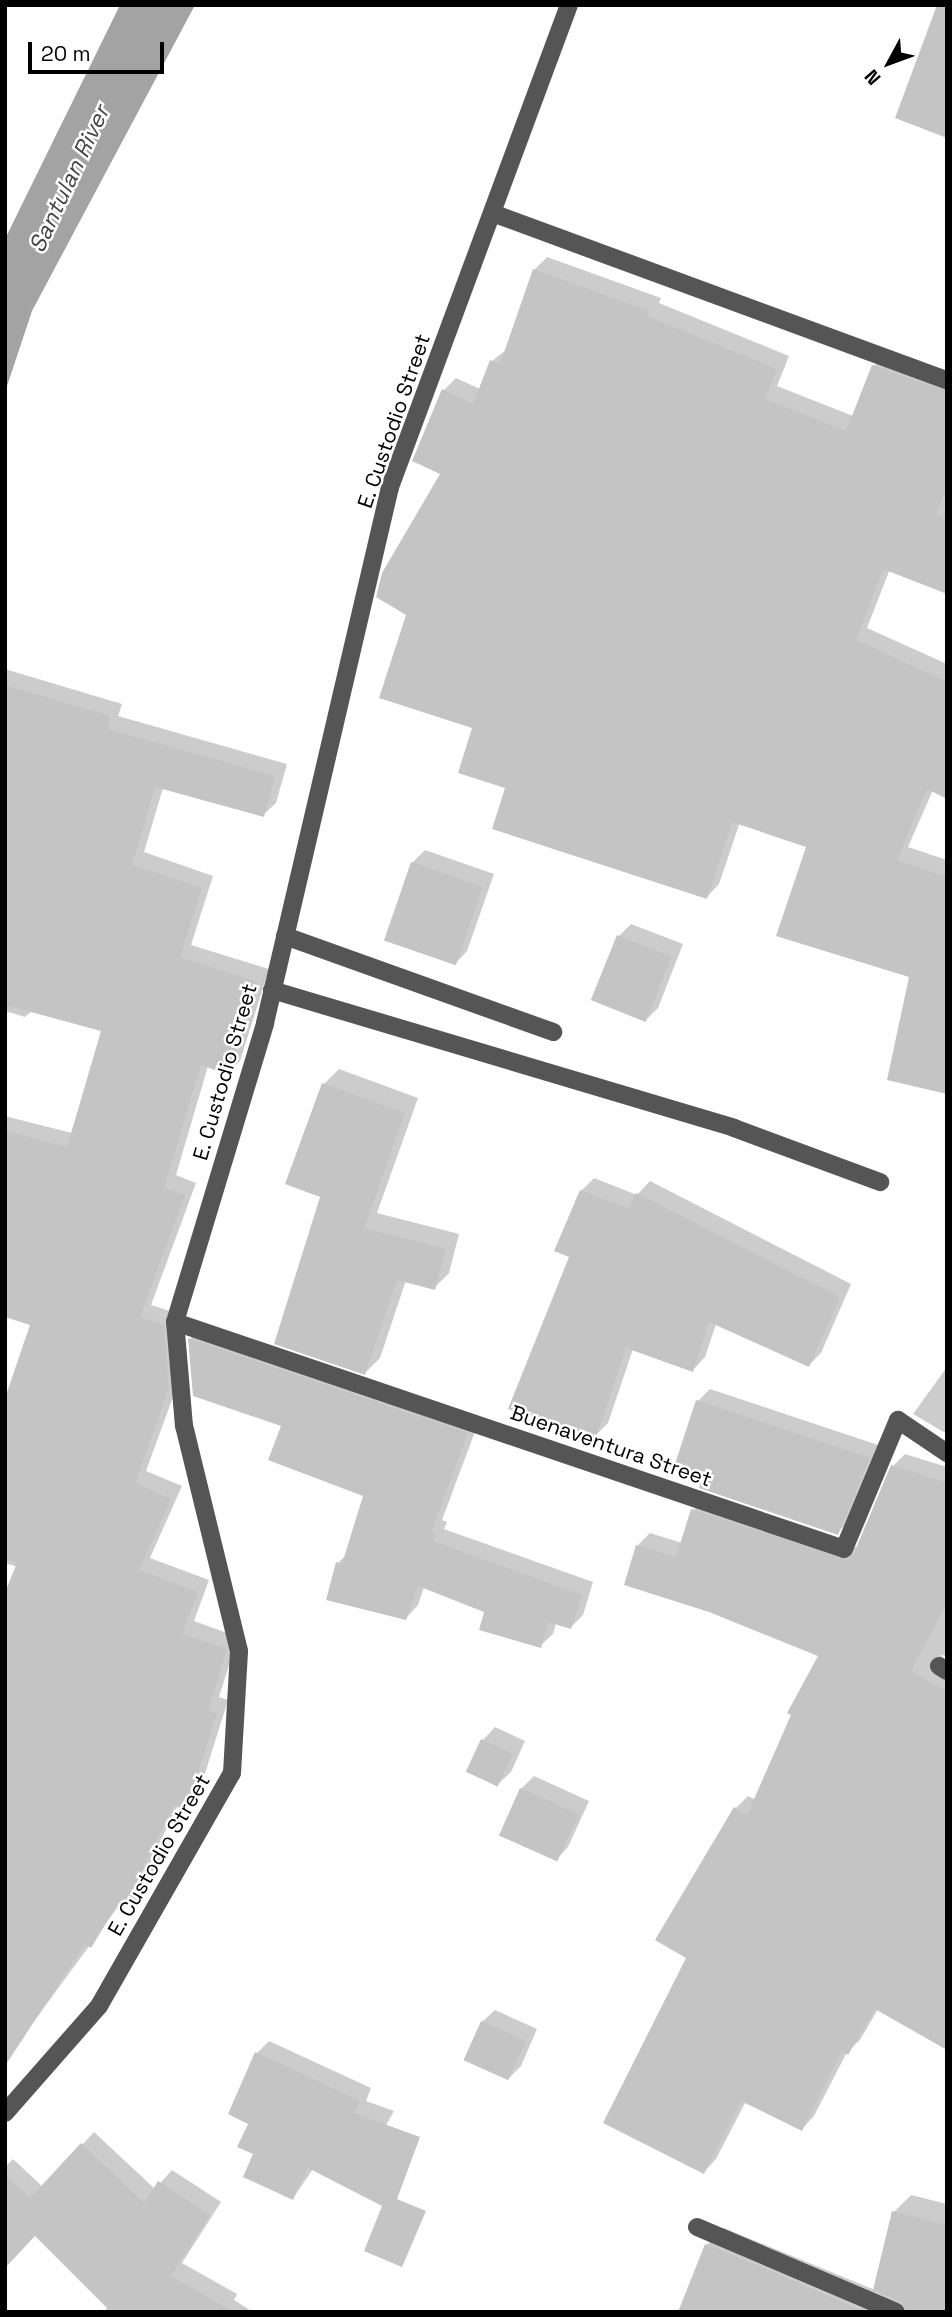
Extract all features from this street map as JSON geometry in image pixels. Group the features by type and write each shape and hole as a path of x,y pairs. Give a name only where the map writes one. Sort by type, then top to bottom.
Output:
{"street":[{"name":"E. Custodio Street","path":"5,2113 99,2006 232,1773 239,1651 184,1426 175,1322 272,990 390,487 495,214 569,5"},
{"path":"495,214 947,380"},
{"path":"285,936 553,1032"},
{"path":"272,990 734,1128 880,1182"},
{"name":"Buenaventura Street","path":"175,1322 844,1549 898,1420 947,1453"},
{"path":"697,2227 896,2312"}],"water":[{"name":"Santulan River","path":"120,5 195,5 32,311 5,392 5,239"}],"building":[{"path":"937,5 947,5 947,138 895,118"},
{"path":"533,269 649,311 647,316 777,369 765,399 846,431 872,365 947,391 947,487 936,514 947,519 947,594 883,569 856,640 947,682 947,799 927,789 897,860 947,877 947,1094 887,1080 909,977 776,936 806,847 732,822 707,899 492,829 505,788 458,773 472,728 379,698 406,615 376,597 382,573 440,474 412,461 442,389 473,404 490,360 500,364"},
{"path":"5,685 110,716 107,729 275,776 264,817 155,787 132,865 202,888 180,957 258,982 228,1075 201,1065 164,1188 185,1195 140,1317 164,1325 169,1388 135,1483 171,1499 139,1570 198,1592 182,1634 227,1649 208,1710 217,1713 186,1811 174,1805 144,1865 154,1871 133,1908 120,1900 91,1948 85,1944 5,2066 5,1592 17,1563 5,1559 5,1398 30,1325 5,1317 5,1131 67,1147 101,1031 5,1005"},
{"path":"411,862 483,887 456,965 384,940"},
{"path":"617,935 672,957 645,1022 591,1000"},
{"path":"322,1083 405,1113 364,1228 446,1249 435,1290 397,1280 365,1375 274,1344 320,1197 285,1184"},
{"path":"580,1190 629,1209 636,1193 840,1297 809,1367 709,1322 693,1372 626,1348 596,1437 508,1409 569,1257 554,1251"},
{"path":"188,1338 468,1433 431,1533 436,1534 433,1541 582,1595 571,1629 548,1622 541,1648 479,1630 484,1612 418,1586 406,1620 326,1600 336,1562 342,1564 363,1496 268,1460 281,1426 193,1396"},
{"path":"696,1400 870,1458 838,1535 699,1488 701,1480 673,1470"},
{"path":"891,1465 947,1483 947,1603 911,1671 947,1691 947,2050 875,2009 848,2055 842,2051 802,2131 741,2101 704,2174 603,2123 686,1958 655,1940 734,1807 747,1815 791,1715 787,1713 818,1656 709,1612 624,1585 636,1545 676,1557 691,1509 847,1560 854,1553"},
{"path":"481,1739 513,1754 498,1786 466,1772"},
{"path":"520,1788 578,1814 557,1862 499,1836"},
{"path":"481,2021 526,2041 508,2080 464,2060"},
{"path":"255,2052 360,2101 354,2113 420,2137 397,2199 426,2211 402,2267 364,2251 382,2206 308,2168 293,2200 243,2177 253,2154 237,2147 248,2124 228,2114"},
{"path":"81,2143 144,2203 158,2181 210,2215 171,2276 234,2312 111,2312 35,2236 5,2268 5,2175 30,2198"},
{"path":"892,2211 947,2225 947,2312 907,2312 901,2302 873,2290"},
{"path":"705,2244 778,2274 866,2312 678,2312"}]}
